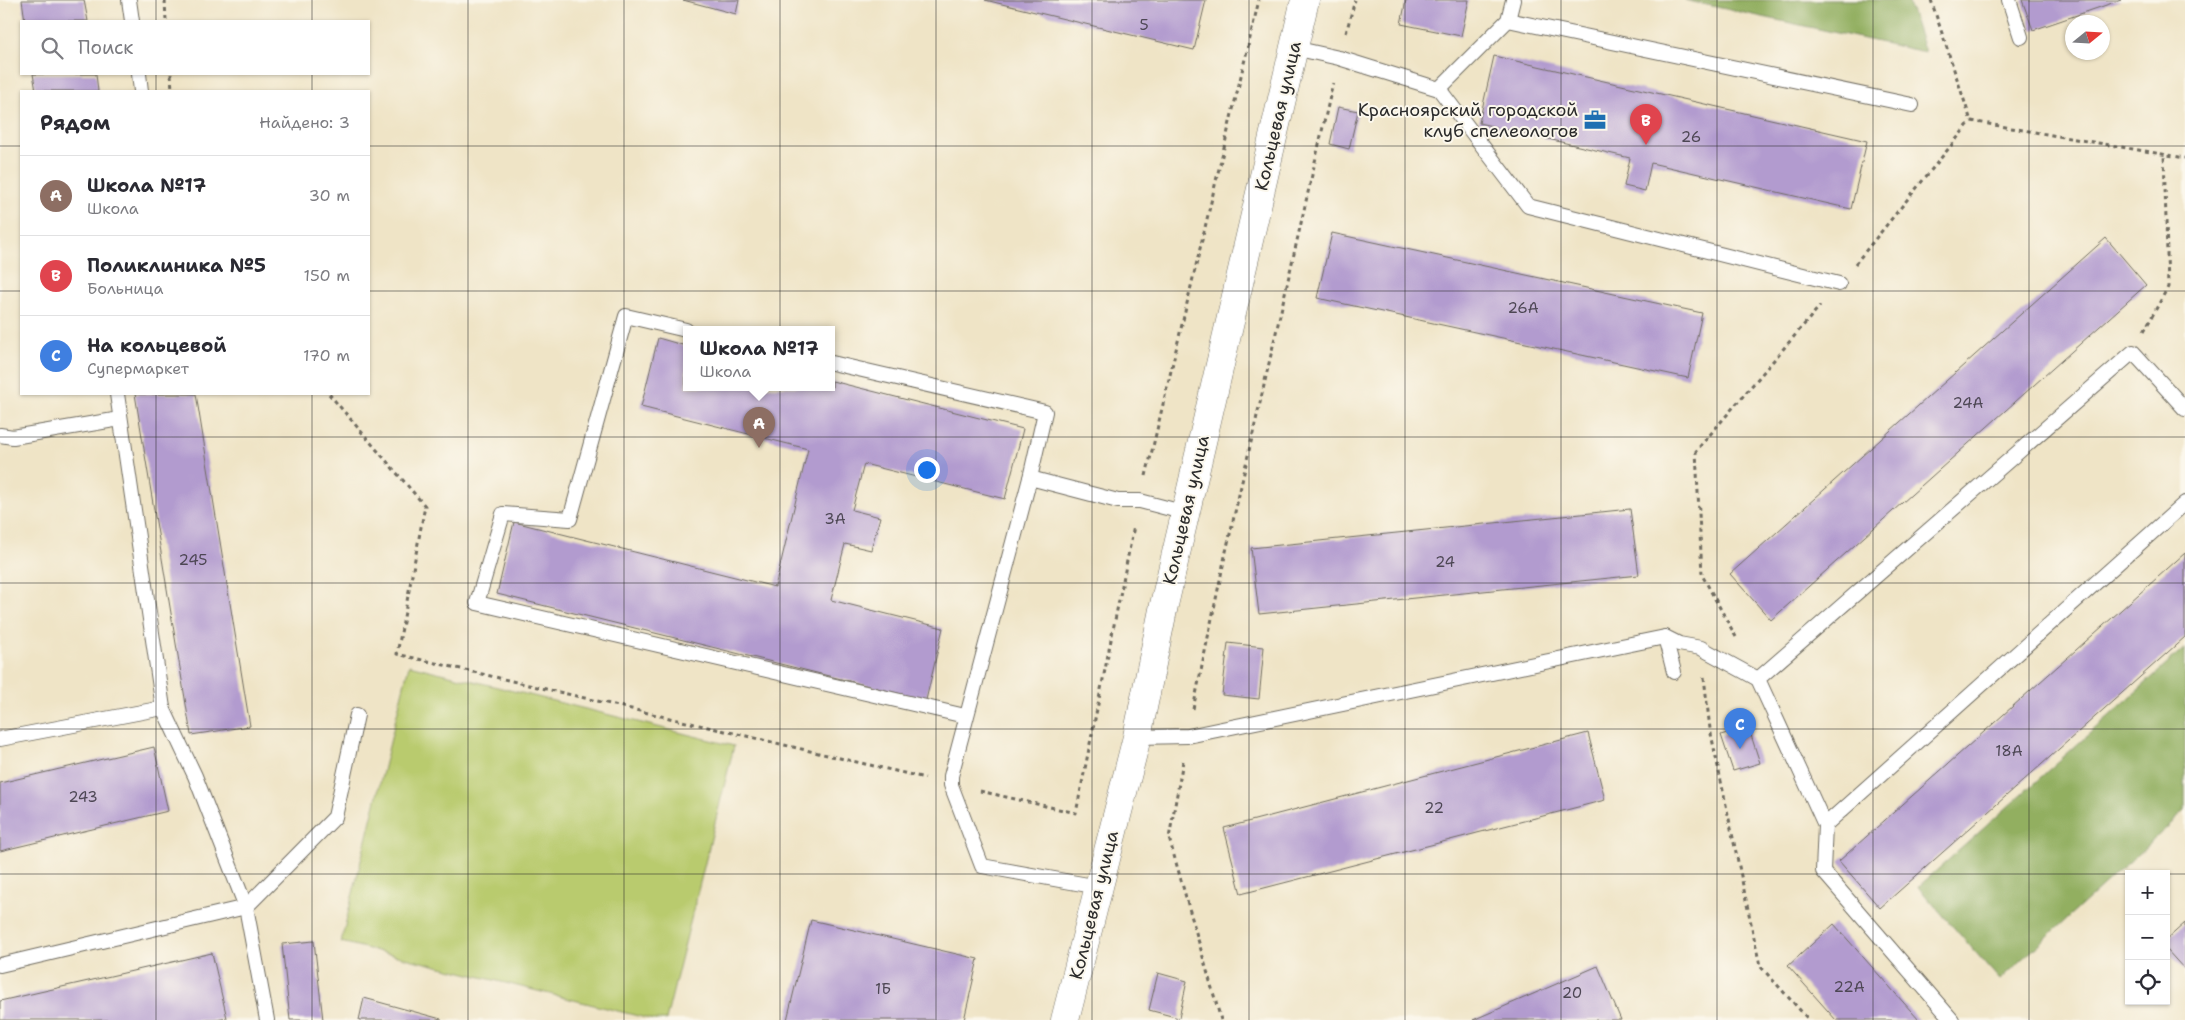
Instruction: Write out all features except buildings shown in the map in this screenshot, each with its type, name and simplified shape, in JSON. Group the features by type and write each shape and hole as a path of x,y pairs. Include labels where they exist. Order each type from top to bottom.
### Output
{"street":[{"name":"Кольцевая улица","path":"1064,1020 1137,737 1164,605 1304,0"}],"lane":[{"path":"129,0 132,20"},
{"path":"1439,89 1508,20 1513,0"},
{"path":"2009,0 2021,37"},
{"path":"1508,20 1912,105"},
{"path":"1294,48 1339,58 1439,89 1528,206 1839,284"},
{"path":"139,75 141,90"},
{"path":"683,329 626,316 570,519 503,514 477,603 965,716"},
{"path":"1758,679 2133,352 2185,408"},
{"path":"835,364 1045,412 1030,478 965,716 951,776 952,784 982,866 1099,887"},
{"path":"117,395 163,708 195,776 246,907 267,1020"},
{"path":"0,435 13,437 120,418"},
{"path":"1030,478 1118,501 1140,501 1186,513"},
{"path":"1825,825 2185,503"},
{"path":"1665,636 1674,672"},
{"path":"1137,737 1188,736 1665,636 1679,644 1701,648 1758,679 1825,825 1823,871 1952,1020"},
{"path":"0,738 163,708"},
{"path":"0,965 246,907 335,817 358,715"}],"path":[{"path":"165,0 166,20"},
{"path":"1132,534 1259,0"},
{"path":"1221,1020 1169,838 1225,556 1339,58 1355,0"},
{"path":"1931,0 1971,121"},
{"path":"171,75 172,90"},
{"path":"1971,121 2185,158"},
{"path":"1758,679 1702,574 1696,451 1839,284 1971,121"},
{"path":"2133,352 2168,287 2164,153"},
{"path":"1701,648 1710,729 1760,966 1809,1020"}],"green space":[{"path":"1684,0 1908,0 1925,52"},
{"path":"2185,648 2185,811 2000,980 1918,887"},
{"path":"409,665 734,746 666,1020 654,1020 341,942"}],"place":[{"name":"Красноярский городской клуб спелеологов","path":"1595,120"},
{"name":"Поликлиника №5","path":"1646,145"},
{"name":"Школа №17","path":"759,448"},
{"name":"На кольцевой","path":"1740,749"}]}
